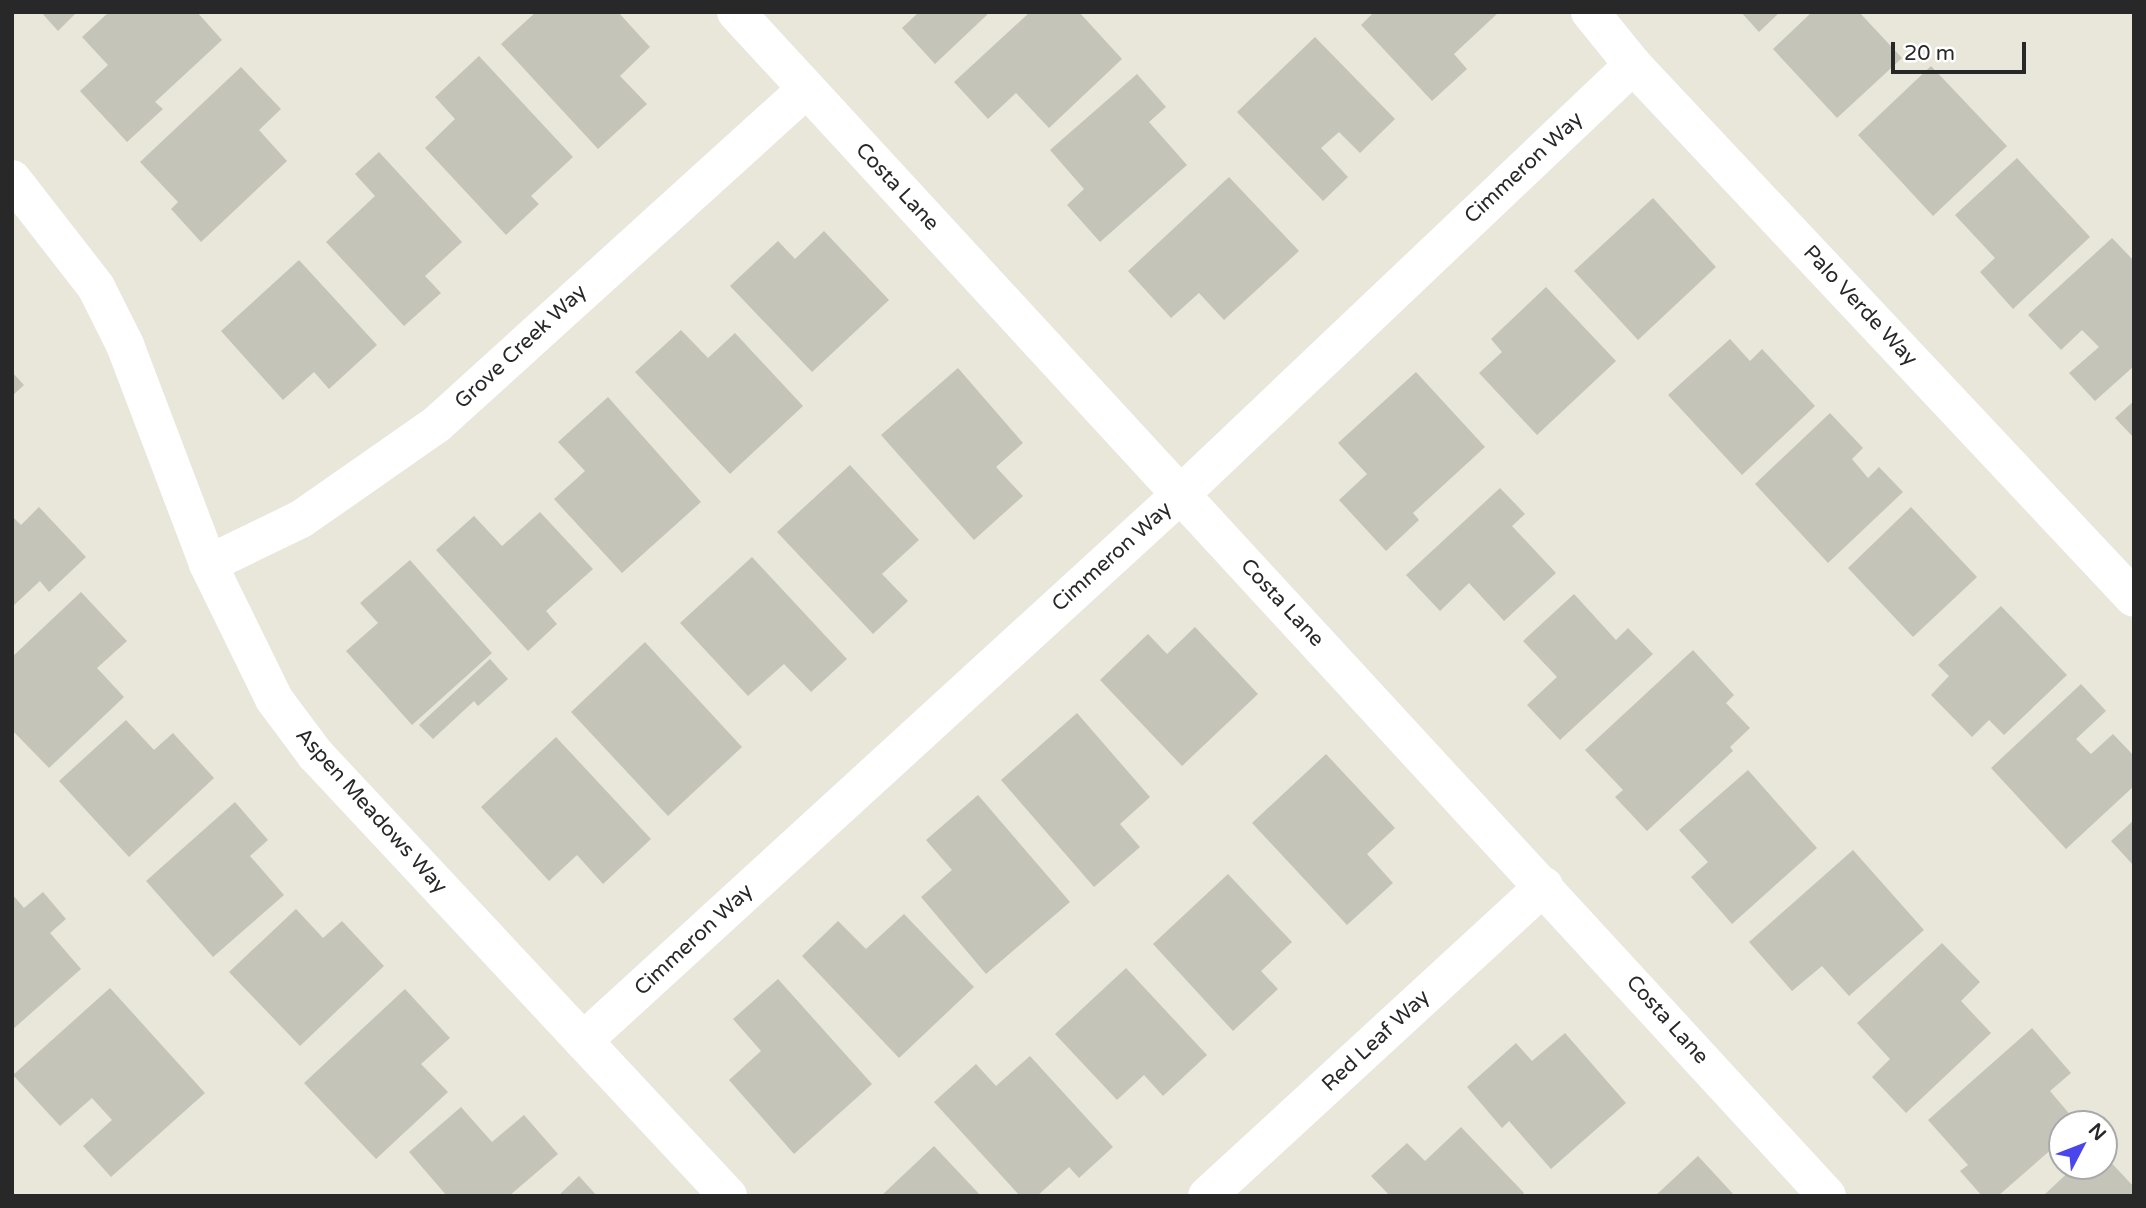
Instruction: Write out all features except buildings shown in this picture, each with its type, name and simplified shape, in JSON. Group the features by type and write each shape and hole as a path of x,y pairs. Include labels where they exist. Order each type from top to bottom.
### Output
{"street":[{"name":"Costa Lane","path":"736,12 1827,1196"},
{"name":"Palo Verde Way","path":"1590,12 1633,65 2134,598"},
{"name":"Cimmeron Way","path":"583,1041 1181,494 1633,65"},
{"name":"Grove Creek Way","path":"208,564 301,519 437,424 806,89"},
{"name":"Aspen Meadows Way","path":"12,180 96,287 125,345 208,564 274,699 315,754 728,1196"},
{"name":"Red Leaf Way","path":"1207,1196 1544,886"}]}
